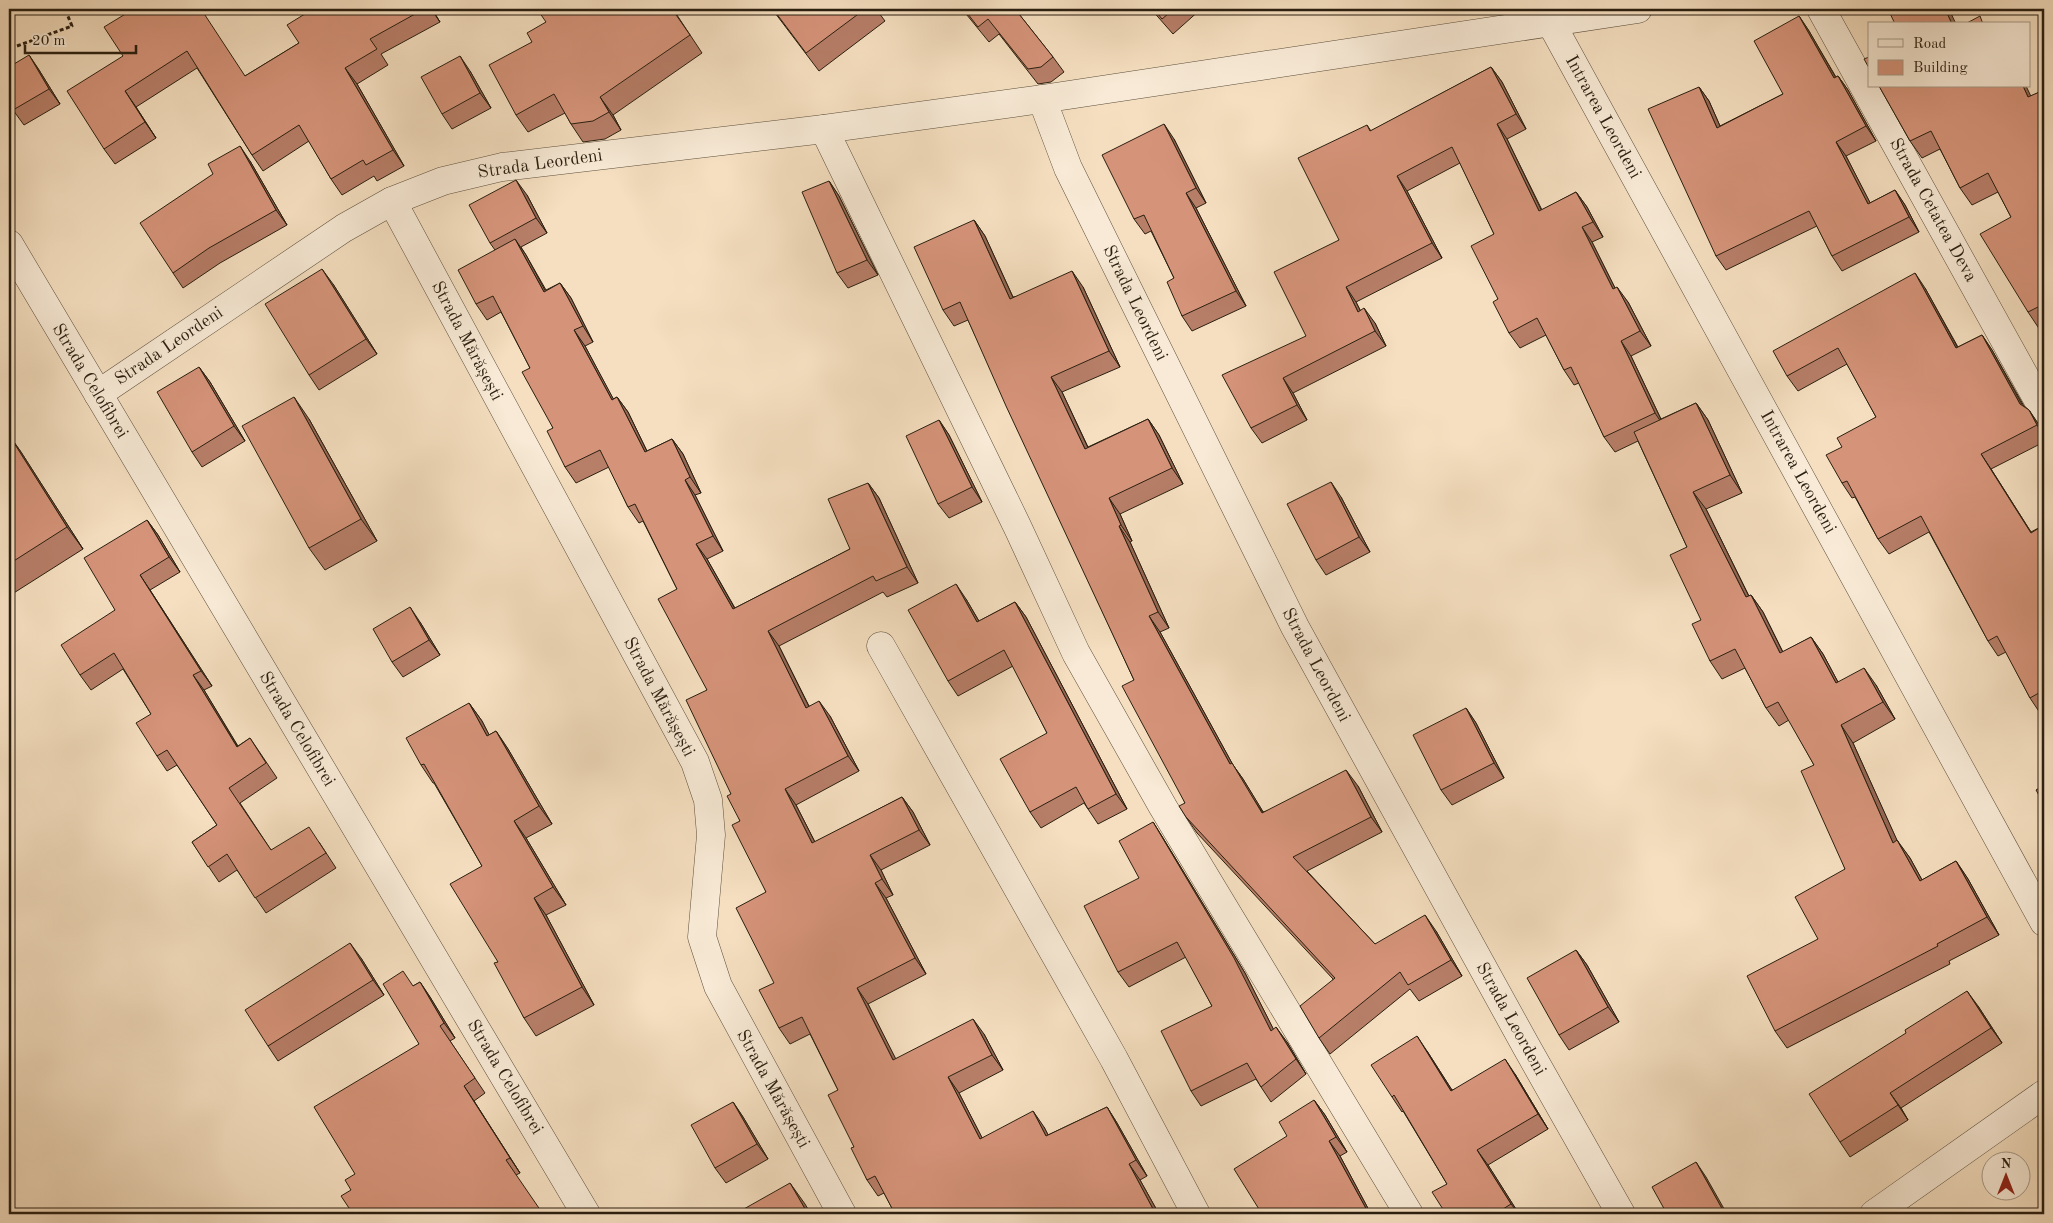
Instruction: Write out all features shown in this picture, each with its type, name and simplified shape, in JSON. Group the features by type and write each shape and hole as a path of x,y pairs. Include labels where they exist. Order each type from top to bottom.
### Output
{"street":[{"name":"Strada Leordeni","path":"98,394 344,228 392,202 443,180 502,167 824,129 1042,99 1638,9"},
{"name":"Strada Cetatea Deva","path":"1821,9 2044,411"},
{"name":"Intrarea Leordeni","path":"1551,23 2044,922"},
{"name":"Strada Leordeni","path":"1042,99 1068,168 1295,627 1621,1214"},
{"path":"824,129 1076,653 1163,806 1409,1214"},
{"name":"Strada Mărășești","path":"392,202 695,762 708,800 711,835 702,937 718,986 842,1214"},
{"name":"Strada Celofibrei","path":"9,244 586,1214"},
{"path":"881,646 1109,1051 1196,1214"},
{"path":"1874,1214 2044,1094"}],"path":[{"path":"17,46 72,26 65,9"}],"building":[{"path":"146,9 201,9 245,76 299,43 287,25 308,12 306,9 424,9 370,39 377,49 345,68 393,150 366,165 363,160 331,179 299,125 252,155 187,51 125,91 145,122 104,149 67,91 123,56 104,27 132,10 134,13"},
{"path":"537,9 672,9 690,35 600,97 609,112 593,121 571,124 554,94 516,115 489,65 532,42 527,33 546,22"},
{"path":"773,9 865,9 806,53"},
{"path":"964,9 1015,9 1053,57 1041,67 1028,69 988,19 978,27"},
{"path":"1154,9 1174,9 1162,19"},
{"path":"1888,9 1945,9 1951,22 1894,22"},
{"path":"1799,16 1834,78 1838,76 1866,126 1836,142 1868,204 1895,190 1909,217 1832,256 1809,211 1716,256 1648,109 1699,87 1717,128 1783,94 1754,41"},
{"path":"1980,16 1982,22 1969,22"},
{"path":"29,55 49,89 13,110 9,103 9,67"},
{"path":"460,56 480,93 442,114 421,77"},
{"path":"1868,57 1868,66 1864,59"},
{"path":"1491,67 1516,114 1497,124 1539,211 1576,192 1593,222 1582,227 1613,289 1617,287 1640,331 1621,341 1655,413 1604,437 1571,367 1564,370 1537,318 1509,333 1493,302 1498,299 1471,246 1494,234 1452,147 1397,176 1432,243 1346,287 1358,312 1364,308 1375,331 1283,378 1297,405 1251,428 1222,375 1306,336 1274,272 1339,240 1298,158 1367,125 1370,131"},
{"path":"1880,88 2024,88 2028,97 2044,90 2044,304 2028,312 1980,234 2011,217 1988,173 1960,188 1931,131 1910,141"},
{"path":"1164,124 1196,188 1186,193 1236,291 1182,316 1167,282 1174,278 1144,215 1134,219 1102,155"},
{"path":"240,146 276,210 209,248 173,273 140,223 213,174 208,164"},
{"path":"516,180 536,218 490,243 469,205"},
{"path":"829,181 867,260 837,273 802,192"},
{"path":"974,220 1010,299 1072,271 1109,351 1051,377 1085,449 1148,419 1172,468 1109,498 1121,525 1119,526 1158,612 1149,616 1230,764 1232,763 1262,813 1346,770 1371,817 1293,857 1375,944 1425,915 1451,960 1408,985 1400,972 1319,1038 1300,1006 1335,978 1186,817 1179,806 1185,803 1122,686 1134,680 1006,406 960,302 943,310 914,247"},
{"path":"515,239 544,292 560,283 583,326 574,330 612,400 617,397 645,452 672,439 690,477 685,480 713,536 696,544 733,609 850,549 828,499 868,483 907,567 876,581 873,576 768,631 806,708 819,701 848,756 785,789 812,843 902,797 919,830 870,855 882,879 875,883 915,958 857,988 893,1060 973,1019 992,1055 948,1077 980,1139 1033,1111 1046,1136 1107,1107 1136,1160 1129,1164 1153,1209 1142,1214 895,1214 875,1176 867,1180 851,1148 854,1147 828,1095 838,1090 802,1017 779,1028 759,990 774,983 736,908 766,892 732,825 740,821 727,796 731,794 686,700 707,690 658,599 677,589 635,504 628,507 600,450 565,467 547,431 553,428 522,372 530,368 493,296 476,304 458,270"},
{"path":"322,269 366,339 309,375 265,304"},
{"path":"1915,273 1956,348 1982,335 2020,404 2029,410 2037,425 1981,454 2031,533 2044,525 2044,690 2030,698 1997,636 1988,641 1921,516 1878,539 1847,481 1842,483 1826,455 1842,447 1837,438 1876,417 1838,348 1787,376 1773,351"},
{"path":"199,367 234,426 192,452 157,392"},
{"path":"294,397 361,519 309,548 242,426"},
{"path":"1696,403 1730,475 1693,492 1746,597 1751,595 1780,653 1811,637 1836,683 1864,668 1883,702 1841,725 1893,843 1897,840 1920,881 1956,861 1987,917 1937,944 1938,946 1775,1031 1747,976 1818,939 1795,897 1845,869 1801,771 1814,765 1778,702 1766,708 1735,649 1710,661 1692,624 1701,620 1670,555 1687,547 1634,432"},
{"path":"939,420 972,487 938,504 906,436"},
{"path":"9,435 67,527 9,564"},
{"path":"1331,482 1359,537 1316,560 1287,504"},
{"path":"147,520 169,557 140,575 201,671 193,675 237,747 250,738 266,763 229,788 271,850 309,827 326,853 255,898 227,854 208,867 192,842 217,825 167,750 157,756 136,723 151,714 114,653 80,675 61,645 115,610 84,558"},
{"path":"956,584 977,622 1015,602 1116,794 1088,809 1076,787 1030,812 1000,759 1047,733 1004,650 948,681 908,610"},
{"path":"410,607 429,640 392,662 373,629"},
{"path":"469,703 487,736 496,731 539,806 514,821 553,887 534,898 582,987 524,1018 494,963 498,962 450,884 482,866 424,764 421,765 406,738"},
{"path":"1466,708 1494,763 1441,790 1413,735"},
{"path":"2044,785 2044,804 2036,790"},
{"path":"1153,822 1234,958 1271,1031 1276,1027 1296,1059 1261,1087 1247,1063 1191,1091 1161,1031 1212,1006 1177,942 1118,972 1084,906 1139,878 1119,841"},
{"path":"350,943 373,980 268,1046 245,1010"},
{"path":"1576,950 1608,1007 1559,1035 1527,978"},
{"path":"403,971 413,986 420,982 444,1023 440,1026 475,1078 464,1086 510,1158 506,1160 543,1214 353,1214 341,1196 351,1190 345,1180 355,1174 314,1107 419,1044 383,984"},
{"path":"1967,991 1991,1028 1890,1093 1898,1105 1840,1142 1809,1094 1906,1033 1905,1030"},
{"path":"1417,1036 1451,1091 1505,1059 1538,1114 1477,1150 1511,1204 1495,1214 1446,1214 1432,1192 1447,1184 1394,1095 1392,1097 1371,1065"},
{"path":"1314,1100 1336,1137 1329,1141 1369,1214 1262,1214 1234,1169 1287,1136 1279,1122"},
{"path":"733,1102 757,1144 715,1168 691,1125"},
{"path":"2044,1120 2044,1134 2038,1125"},
{"path":"1696,1162 1725,1214 1667,1214 1652,1187"},
{"path":"790,1183 808,1214 735,1214"}]}
